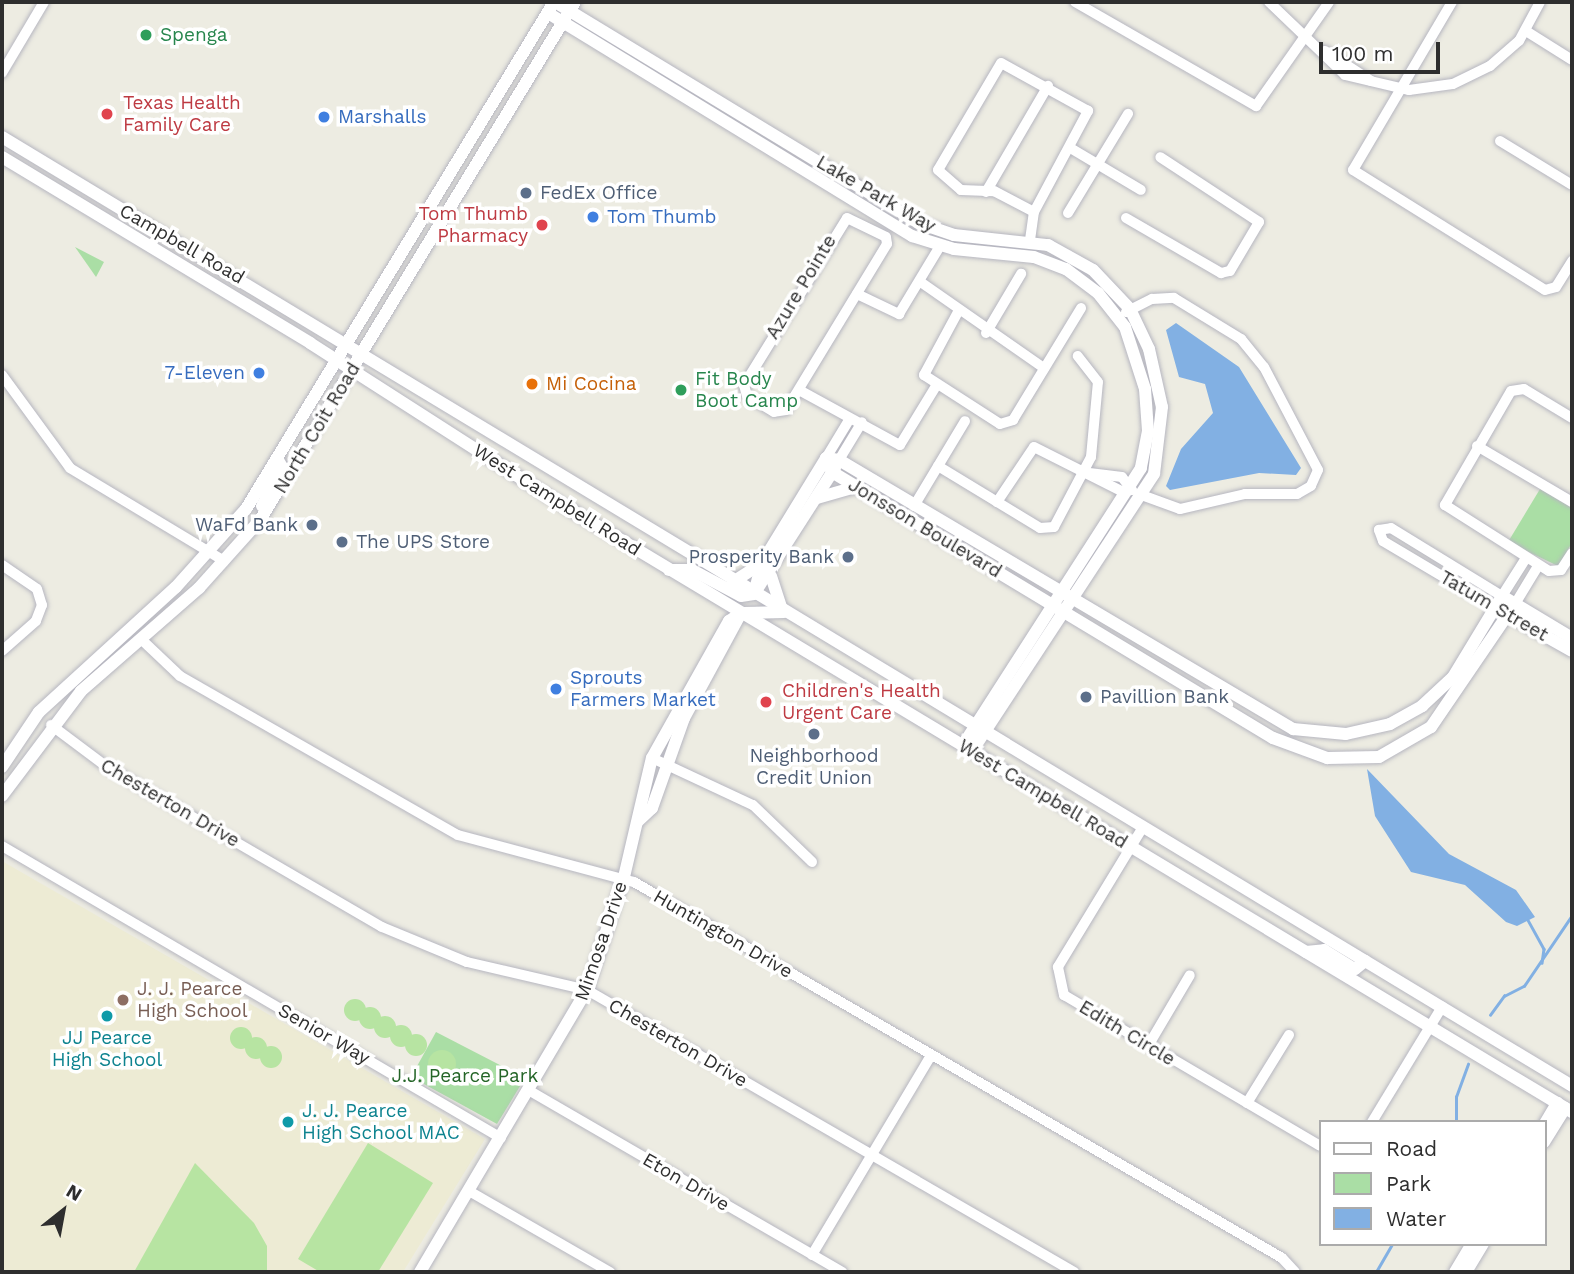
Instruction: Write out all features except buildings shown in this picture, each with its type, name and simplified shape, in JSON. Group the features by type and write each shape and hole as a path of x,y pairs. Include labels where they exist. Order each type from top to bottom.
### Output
{"main road":[{"name":"Lake Park Way","path":"552,5 573,6 919,223 954,235 1031,234 1088,266 1130,309 1149,349 1162,407 1160,453 1144,496 1070,598 987,734 967,748"},
{"name":"Lake Park Way","path":"552,5 563,23 904,231 940,246 1051,262 1085,282 1118,317 1139,362 1147,415 1145,454 1132,490 1070,570 976,727 967,748"},
{"name":"North Coit Road","path":"2,766 75,674 209,553 278,459 552,5"},
{"name":"North Coit Road","path":"2,796 51,725 224,561 260,520 449,205 573,6"},
{"name":"Campbell Road","path":"2,137 362,351"},
{"name":"Campbell Road","path":"2,157 337,360"},
{"path":"435,197 449,205"},
{"path":"156,249 164,234"},
{"name":"West Campbell Road","path":"362,351 552,473 733,582"},
{"name":"West Campbell Road","path":"337,360 542,493 751,616 1430,1027 1567,1106"},
{"path":"260,520 282,467 278,459"},
{"path":"748,595 771,576 795,522 833,459"},
{"name":"Jonsson Boulevard","path":"1498,602 1446,685 1408,715 1346,734 1281,724 833,459 832,472 855,487 1273,738 1336,760 1379,757 1412,741 1451,706 1511,609"},
{"path":"771,576 784,612 751,616 748,595 762,563 817,498 832,472"},
{"path":"542,493 552,473"},
{"path":"817,498 855,487"},
{"path":"1132,490 1144,496"},
{"path":"945,540 952,528"},
{"path":"748,595 733,582 762,563"},
{"name":"West Campbell Road","path":"669,570 692,570 784,612 1571,1082"},
{"path":"1036,578 1070,570"},
{"name":"Tatum Street","path":"1498,602 1572,638"},
{"name":"Tatum Street","path":"1511,609 1572,651"},
{"name":"Mimosa Drive","path":"420,1272 530,1091 587,990 624,877 638,821 636,803 652,758 682,697 729,621 751,616"},
{"name":"Mimosa Drive","path":"638,821 652,808 665,763 697,697 751,616"},
{"path":"845,675 875,667"},
{"path":"870,690 897,680"},
{"path":"682,697 697,697"},
{"path":"1273,738 1281,724"},
{"path":"1306,952 1324,950 1355,969 1365,961"},
{"path":"1546,1139 1567,1106 1571,1082"},
{"path":"1546,1123 1567,1106"},
{"path":"1455,1272 1471,1246"},
{"path":"1466,1272 1482,1246"}],"street":[{"path":"2,73 44,2"},
{"path":"1075,2 1256,106 1329,2"},
{"path":"1269,2 1325,51 1371,81 1399,89 1438,88 1479,73 1525,31 1541,2"},
{"path":"1452,2 1353,170 1551,290 1572,261"},
{"path":"1525,31 1572,60"},
{"path":"1031,234 1034,212 1072,149 1088,111 1048,86 1001,63 938,170 961,190 986,192 1034,212"},
{"path":"986,192 1048,86"},
{"path":"1068,213 1128,114"},
{"path":"1500,141 1572,185"},
{"path":"1072,149 1141,190"},
{"path":"1126,218 1221,273 1230,271 1259,222 1160,157"},
{"name":"Azure Pointe","path":"799,390 786,410 774,412 747,396 744,384 847,218 888,240 857,294"},
{"path":"936,386 900,444 862,422 849,420 799,390 857,294 899,314 922,283 940,246"},
{"path":"986,333 1021,274"},
{"path":"922,283 986,333 1044,368"},
{"path":"1118,317 1152,299 1174,298 1241,339 1264,367 1318,470 1311,486 1297,494 1257,492 1180,509 1144,496"},
{"path":"959,310 924,369 936,386 1008,424 1081,308"},
{"path":"938,466 997,502 1051,528 1087,472 1098,382 1078,356"},
{"path":"2,375 71,468 224,561"},
{"path":"1572,418 1514,389 1478,446 1446,508 1538,566 1558,572 1572,553"},
{"path":"833,459 849,420"},
{"path":"914,506 965,421"},
{"path":"833,459 862,422"},
{"path":"1478,446 1572,502"},
{"path":"997,502 1034,447 1087,472 1122,477 1132,490"},
{"name":"Tatum Street","path":"1391,528 1498,602 1416,561 1383,541 1379,530 1391,528"},
{"path":"1416,561 1423,548"},
{"name":"Jonsson Boulevard","path":"1498,602 1526,558"},
{"path":"2,565 37,589 42,605 36,621 2,651"},
{"name":"Jonsson Boulevard","path":"1511,609 1538,566"},
{"name":"Huntington Drive","path":"141,639 180,676 449,830 503,851 624,877 1294,1270"},
{"name":"Chesterton Drive","path":"51,725 107,767 382,927 467,962 587,990 1074,1272"},
{"path":"652,758 753,805 812,862"},
{"name":"Edith Circle","path":"1143,827 1057,976 1064,995 1318,1145"},
{"name":"Senior Way","path":"2,846 501,1138"},
{"path":"1148,1046 1190,975"},
{"path":"1373,1120 1442,1007"},
{"path":"1247,1103 1289,1035"},
{"path":"812,1255 931,1055"},
{"name":"Eton Drive","path":"530,1091 842,1272"},
{"path":"469,1191 610,1272"}],"shaded area":[{"name":"J. J. Pearce High School","path":"2,861 485,1139 403,1272 2,1272"}],"green space":[{"path":"75,247 104,262 96,277"},
{"path":"1540,489 1572,508 1572,543 1558,566 1508,542"},
{"path":"355,999 363,1002 366,1010 363,1018 355,1021 347,1018 344,1010 347,1002"},
{"path":"370,1007 378,1010 381,1018 378,1026 370,1029 362,1026 359,1018 362,1010"},
{"path":"385,1016 393,1019 396,1027 393,1035 385,1038 377,1035 374,1027 377,1019"},
{"path":"401,1025 409,1028 412,1036 409,1044 401,1047 393,1044 390,1036 393,1028"},
{"path":"241,1027 249,1030 252,1038 249,1046 241,1049 233,1046 230,1038 233,1030"},
{"name":"J.J. Pearce Park","path":"436,1032 525,1078 497,1124 411,1077"},
{"path":"416,1034 424,1037 427,1045 424,1053 416,1056 408,1053 405,1045 408,1037"},
{"path":"256,1037 264,1040 267,1048 264,1056 256,1059 248,1056 245,1048 248,1040"},
{"path":"271,1046 279,1049 282,1057 279,1065 271,1068 263,1065 260,1057 263,1049"},
{"path":"442,1050 452,1054 456,1064 452,1074 442,1078 432,1074 428,1064 432,1054"},
{"path":"368,1143 433,1183 378,1272 320,1272 298,1259"},
{"path":"195,1163 254,1223 267,1246 267,1272 134,1272"}],"water":[{"path":"1176,323 1239,367 1301,468 1296,475 1259,473 1170,490 1166,486 1181,449 1213,413 1205,384 1179,377 1166,330"},
{"path":"1367,769 1449,854 1516,890 1535,917 1517,926 1506,922 1465,885 1411,872 1375,816"}],"waterway":[{"path":"1490,1015 1504,996 1524,986 1572,915"},
{"path":"1528,920 1544,949 1542,963"},
{"path":"1456,1120 1456,1097 1468,1064"},
{"path":"1376,1272 1391,1246"}],"place":[{"name":"Spenga","path":"146,35"},
{"name":"Texas Health Family Care","path":"107,114"},
{"name":"Marshalls","path":"324,117"},
{"name":"FedEx Office","path":"526,193"},
{"name":"Tom Thumb","path":"593,217"},
{"name":"Tom Thumb Pharmacy","path":"542,225"},
{"name":"7-Eleven","path":"259,373"},
{"name":"Mi Cocina","path":"532,384"},
{"name":"Fit Body Boot Camp","path":"681,390"},
{"name":"WaFd Bank","path":"312,525"},
{"name":"The UPS Store","path":"342,542"},
{"name":"Prosperity Bank","path":"848,557"},
{"name":"Sprouts Farmers Market","path":"556,689"},
{"name":"Pavillion Bank","path":"1086,697"},
{"name":"Children's Health Urgent Care","path":"766,702"},
{"name":"Neighborhood Credit Union","path":"814,734"},
{"name":"J. J. Pearce High School","path":"123,1000"},
{"name":"JJ Pearce High School","path":"107,1016"},
{"name":"J. J. Pearce High School MAC","path":"288,1122"}]}
